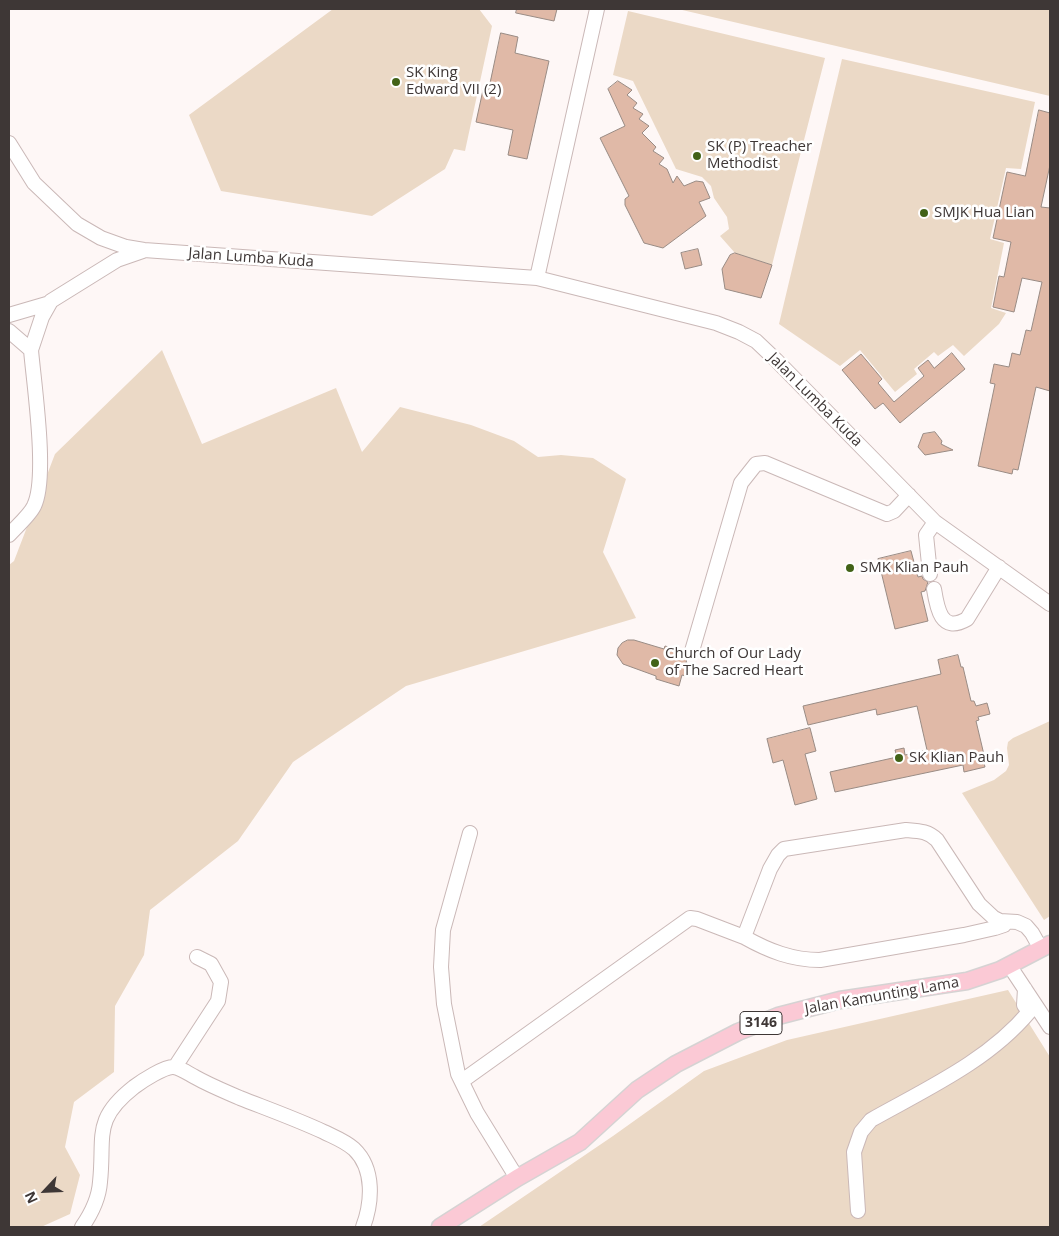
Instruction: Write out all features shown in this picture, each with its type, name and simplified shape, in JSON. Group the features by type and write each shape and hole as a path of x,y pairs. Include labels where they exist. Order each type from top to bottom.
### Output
{"main road":[{"name":"Jalan Kamunting Lama","path":"440,1227 517,1178 580,1142 637,1090 676,1064 738,1032 778,1016 840,1000 967,981 1009,965 1046,947"}],"street":[{"path":"537,278 597,9"},
{"name":"Jalan Lumba Kuda","path":"9,143 34,183 77,224 101,238 126,247 144,250 537,278 716,323 756,341 935,522 1050,604"},
{"path":"9,315 50,303 117,260 144,250"},
{"path":"9,535 34,507 40,481 38,421 31,350 42,317 50,303"},
{"path":"9,331 31,350"},
{"path":"692,650 741,482 756,464 765,463 887,514 894,512 909,495"},
{"path":"930,574 926,534 935,522"},
{"path":"934,589 937,609 942,617 947,622 954,624 962,622 967,619 999,567"},
{"path":"744,936 770,869 784,849 906,830 931,834 937,840 979,904 994,918 1006,922 1017,922 1026,926 1046,947"},
{"path":"470,833 443,930 441,967 444,1004 458,1074 477,1114 517,1178"},
{"path":"462,1081 690,918 744,936 762,947 786,956 805,960 820,960 964,935 995,928 1004,925 1006,922"},
{"path":"175,1067 218,1001 221,982 211,964 197,957"},
{"path":"1009,965 1050,1027"},
{"path":"858,1211 854,1152 861,1132 871,1120 956,1072 1013,1031 1029,1012 1024,1005 1025,989"},
{"path":"82,1227 94,1204 100,1183 102,1133 107,1116 117,1103 135,1087 166,1068 175,1067 218,1089 300,1121 341,1140 354,1149 362,1160 368,1177 370,1194 369,1211 363,1227"}],"shaded area":[{"path":"333,9 479,9 492,26 465,151 454,149 445,169 372,216 221,191 189,115"},
{"path":"678,9 1050,9 1050,96"},
{"path":"628,11 825,58 772,265 735,253 720,236 729,229 727,217 714,198 711,186 702,177 676,169 633,81 613,75"},
{"path":"842,59 1035,102 1021,169 1006,168 990,239 1004,243 991,308 1006,313 999,324 964,356 953,345 938,356 934,352 914,369 917,374 895,392 860,350 840,366 779,324"},
{"path":"162,350 202,444 336,388 362,452 400,407 471,425 514,441 538,457 561,455 593,458 626,479 603,552 636,618 406,686 293,762 238,841 150,910 144,955 115,1006 114,1072 74,1102 65,1147 80,1175 70,1214 41,1227 9,1227 9,565 14,561 55,454"},
{"path":"1050,721 1050,916 1044,920 962,793 994,780 1006,771 1009,765 1008,742"},
{"path":"1008,990 1050,1057 1050,1227 479,1227 613,1136 704,1071 787,1040"}],"building":[{"path":"517,9 557,9 554,21 516,13"},
{"path":"501,33 518,37 515,53 549,61 527,159 508,155 513,130 476,122 483,90 488,91"},
{"path":"618,81 632,90 627,95 637,103 633,108 643,114 639,119 649,126 642,133 656,147 653,151 664,158 659,164 667,169 673,183 677,176 684,186 696,181 703,182 710,198 699,202 706,216 663,248 644,243 625,205 625,199 629,196 600,138 625,126 608,89"},
{"path":"1039,110 1050,113 1050,165 1041,207 1050,208 1050,391 1036,387 1018,470 1013,469 1012,474 978,466 995,384 990,383 994,364 1009,367 1012,353 1020,355 1026,330 1031,331 1042,282 1022,278 1014,312 993,307 999,276 1004,277 1011,242 993,238 1007,172 1025,176"},
{"path":"698,249 702,265 685,269 681,253"},
{"path":"735,253 772,265 761,298 725,289 722,269 730,255"},
{"path":"952,353 965,369 900,423 883,403 875,409 842,370 861,354 882,379 878,383 894,402 924,376 918,368 928,360 934,368"},
{"path":"935,432 942,441 941,444 953,450 925,455 918,447 923,434"},
{"path":"911,551 918,577 922,576 928,582 925,591 921,592 928,621 895,629 878,559"},
{"name":"Church of Our Lady of The Sacred Heart","path":"628,640 664,649 665,646 683,651 687,658 686,663 690,664 686,676 682,675 679,686 656,679 656,676 623,664 617,655 618,648"},
{"path":"958,655 961,667 963,667 971,701 974,701 976,706 987,703 990,714 978,717 979,720 976,721 985,759 983,759 985,767 964,772 963,765 835,792 830,772 897,757 895,750 904,748 905,755 927,750 917,706 877,715 876,709 808,725 803,706 941,674 938,660"},
{"path":"810,728 816,751 805,754 817,799 795,805 783,760 773,763 767,739"}],"place":[{"name":"SK King Edward VII (2)","path":"396,82"},
{"name":"SK (P) Treacher Methodist","path":"697,156"},
{"name":"SMJK Hua Lian","path":"924,213"},
{"name":"SMK Klian Pauh","path":"850,568"},
{"name":"Church of Our Lady of The Sacred Heart","path":"655,663"},
{"name":"SK Klian Pauh","path":"899,758"}]}
